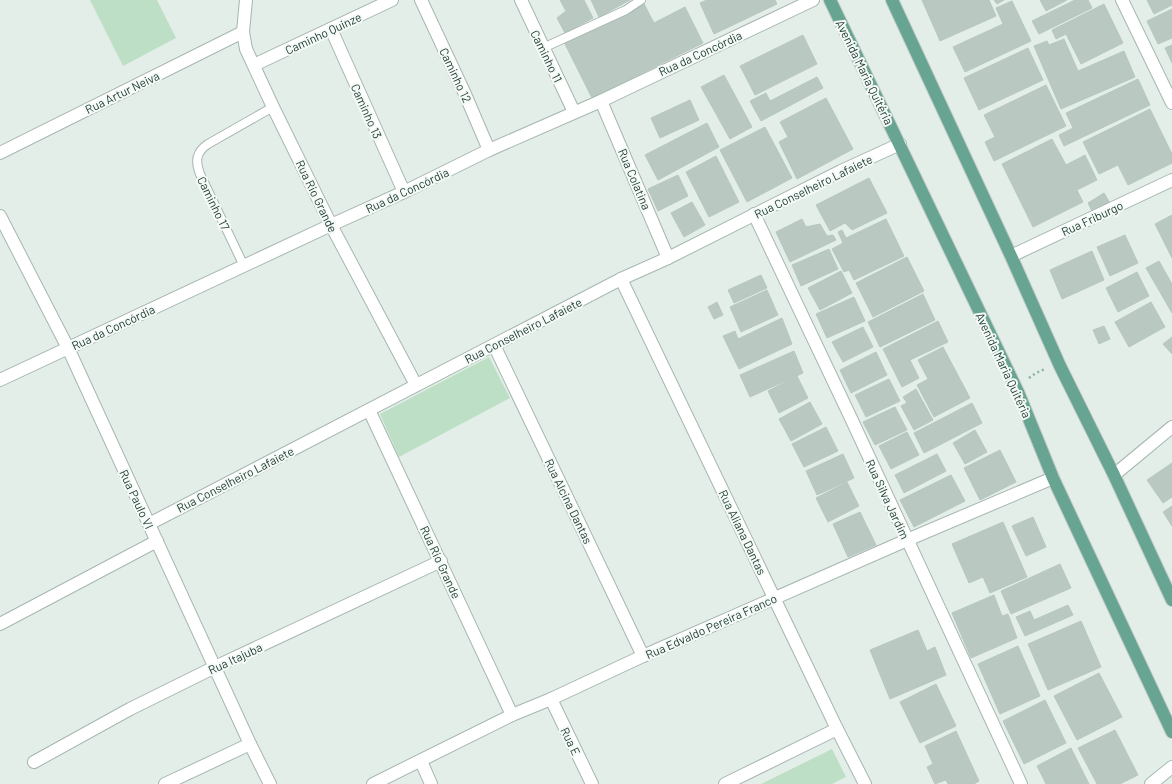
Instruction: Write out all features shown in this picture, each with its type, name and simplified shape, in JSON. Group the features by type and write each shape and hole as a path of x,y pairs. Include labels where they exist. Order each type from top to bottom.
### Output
{"main road":[{"name":"Avenida Maria Quitéria","path":"830,0 1018,392 1054,478 1172,732"},
{"path":"892,0 1011,256 1060,366 1114,475 1172,600"}],"street":[{"name":"Rua Rio Grande","path":"246,0 243,32 246,49 331,225 416,385"},
{"name":"Caminho Quinze","path":"254,65 392,0"},
{"name":"Caminho 12","path":"421,0 465,94 489,150"},
{"name":"Caminho 11","path":"521,0 574,112"},
{"name":"Rua da Concórdia","path":"0,380 404,192 489,150 601,101 813,0"},
{"path":"1122,0 1172,103"},
{"name":"Caminho 13","path":"331,29 404,192"},
{"name":"Rua Artur Neiva","path":"0,153 243,32"},
{"name":"Rua Colatina","path":"601,101 668,258"},
{"name":"Rua Conselheiro Lafaiete","path":"149,524 621,279 668,258 841,171 900,144"},
{"name":"Rua Friburgo","path":"1011,256 1172,180"},
{"name":"Rua Silva Jardim","path":"754,214 1021,784"},
{"name":"Rua Paulo VI","path":"0,216 68,348 250,744 270,784"},
{"name":"Rua Aliana Dantas","path":"621,279 837,729 865,784"},
{"name":"Rua Alcina Dantas","path":"494,345 643,656"},
{"name":"Rua Rio Grande","path":"369,410 512,715"},
{"path":"1114,475 1172,427"},
{"name":"Rua Edvaldo Pereira Franco","path":"373,784 512,715 551,699 643,656 907,540 1054,478"},
{"path":"0,624 157,542"},
{"name":"Rua Itajuba","path":"34,762 130,709 215,667 441,561"},
{"name":"Rua E","path":"551,699 592,784"},
{"path":"725,784 837,729"},
{"path":"165,784 250,744"},
{"path":"421,761 431,784"},
{"path":"1151,784 1172,767"}],"lane":[{"path":"543,48 626,10 641,0"},
{"name":"Caminho 17","path":"244,266 200,174 198,167 198,153 208,144 273,107"}],"path":[{"path":"1018,392 1030,376 1042,370 1060,366"}],"green space":[{"path":"90,0 157,0 176,38 123,66"},
{"path":"489,357 510,398 399,457 380,414"},
{"path":"832,749 846,777 832,784 761,784"}],"building":[{"path":"560,0 584,0 593,18 565,33 557,18 566,11"},
{"path":"591,0 630,0 599,17"},
{"path":"707,0 775,0 777,4 714,34 700,3"},
{"path":"922,0 989,0 996,16 940,41"},
{"path":"994,0 1004,0 997,4"},
{"path":"1040,0 1067,0 1046,11"},
{"path":"1075,0 1088,0 1092,8 1039,34 1032,21"},
{"path":"1147,0 1172,0 1172,5 1154,14"},
{"path":"1012,1 1031,41 965,72 953,47 1003,24 996,8"},
{"path":"643,2 654,23 685,7 703,43 592,98 564,42"},
{"path":"1104,4 1123,43 1081,64 1066,34 1056,39 1052,30"},
{"path":"1172,9 1172,38 1158,44 1147,21"},
{"path":"803,35 817,64 755,95 740,66"},
{"path":"1064,39 1078,71 1124,51 1135,77 1061,109 1034,46 1047,41 1049,45"},
{"path":"1172,45 1172,63 1165,48"},
{"path":"1028,48 1043,80 979,110 964,78"},
{"path":"724,75 752,127 730,139 701,87"},
{"path":"817,77 823,88 761,121 750,101 766,93 770,101"},
{"path":"1138,79 1150,105 1064,146 1059,135 1073,128 1066,113"},
{"path":"1046,85 1066,126 994,161 985,142 995,137 984,115"},
{"path":"826,98 853,149 797,179 779,142 788,137 780,122"},
{"path":"690,100 699,120 660,138 651,118"},
{"path":"1150,109 1172,154 1172,163 1128,185 1118,165 1099,174 1083,142"},
{"path":"707,123 719,147 658,180 645,155"},
{"path":"765,127 792,178 747,202 720,150"},
{"path":"1052,139 1066,165 1085,155 1097,180 1077,190 1083,202 1033,227 1002,164"},
{"path":"716,156 739,202 709,217 686,172"},
{"path":"678,175 688,196 658,211 648,189"},
{"path":"869,178 887,213 852,230 845,223 830,231 816,205"},
{"path":"1104,193 1110,203 1093,213 1088,203"},
{"path":"692,202 705,225 684,237 671,213"},
{"path":"1172,215 1172,258 1155,224"},
{"path":"802,219 806,227 820,224 827,236 833,235 836,240 790,262 776,232"},
{"path":"886,219 904,256 854,280 849,270 844,272 832,249 843,243 838,232 842,230 846,238"},
{"path":"1125,235 1138,263 1110,276 1097,247"},
{"path":"829,249 838,269 801,286 792,265"},
{"path":"1092,251 1104,280 1062,299 1050,270"},
{"path":"907,257 924,291 873,317 856,283"},
{"path":"1159,261 1172,284 1172,313 1146,268"},
{"path":"841,271 852,293 820,310 808,288"},
{"path":"1137,272 1149,296 1118,312 1106,288"},
{"path":"761,275 767,288 734,303 728,290"},
{"path":"767,290 778,315 741,332 730,307"},
{"path":"923,294 935,320 880,347 868,322"},
{"path":"854,297 865,321 827,338 816,314"},
{"path":"717,302 723,315 714,319 708,307"},
{"path":"1151,302 1165,327 1129,347 1115,322"},
{"path":"782,318 792,344 739,369 723,336 735,331 738,339"},
{"path":"938,321 948,342 910,360 919,378 902,387 883,349"},
{"path":"1104,326 1110,339 1099,344 1093,330"},
{"path":"863,327 873,347 843,362 832,342"},
{"path":"1172,337 1172,354 1163,344"},
{"path":"943,347 970,398 934,417 917,385 928,379 918,360"},
{"path":"794,351 803,373 750,397 740,375"},
{"path":"876,352 887,375 851,393 840,370"},
{"path":"797,376 808,398 779,413 768,391"},
{"path":"889,379 900,401 866,417 855,395"},
{"path":"916,389 933,420 914,430 901,406 907,403 903,397"},
{"path":"810,402 822,424 791,441 779,419"},
{"path":"972,403 982,423 924,453 914,433"},
{"path":"895,407 907,430 875,445 863,422"},
{"path":"826,427 838,451 804,467 792,444"},
{"path":"975,430 987,452 965,464 953,443"},
{"path":"907,432 919,455 891,469 879,446"},
{"path":"1000,450 1016,482 980,500 964,468"},
{"path":"843,454 854,478 817,495 806,471"},
{"path":"937,454 946,471 904,493 895,475"},
{"path":"1172,463 1172,497 1163,503 1147,480"},
{"path":"951,475 965,501 914,527 900,500"},
{"path":"847,482 859,506 828,522 816,498"},
{"path":"1172,506 1172,526 1163,512"},
{"path":"860,512 876,545 848,557 833,524"},
{"path":"1033,517 1046,547 1026,556 1012,526"},
{"path":"1003,522 1027,577 990,593 983,577 969,583 952,544"},
{"path":"1060,564 1071,588 1011,614 1001,591"},
{"path":"994,595 1002,616 1008,614 1017,638 971,658 952,613"},
{"path":"1068,605 1073,615 1025,636 1016,617 1030,611 1034,620"},
{"path":"1081,621 1101,667 1048,690 1028,644"},
{"path":"918,630 927,651 935,647 946,675 890,699 870,650"},
{"path":"1018,646 1040,696 1000,714 978,664"},
{"path":"1099,673 1122,717 1077,740 1054,696"},
{"path":"936,684 956,726 920,743 900,702"},
{"path":"1045,700 1066,743 1024,764 1003,721"},
{"path":"1115,730 1138,775 1120,784 1097,784 1078,748"},
{"path":"956,731 979,781 974,784 948,784 946,780 935,784 927,767 933,764 925,746"},
{"path":"1071,748 1089,784 1046,784 1037,766"}]}
